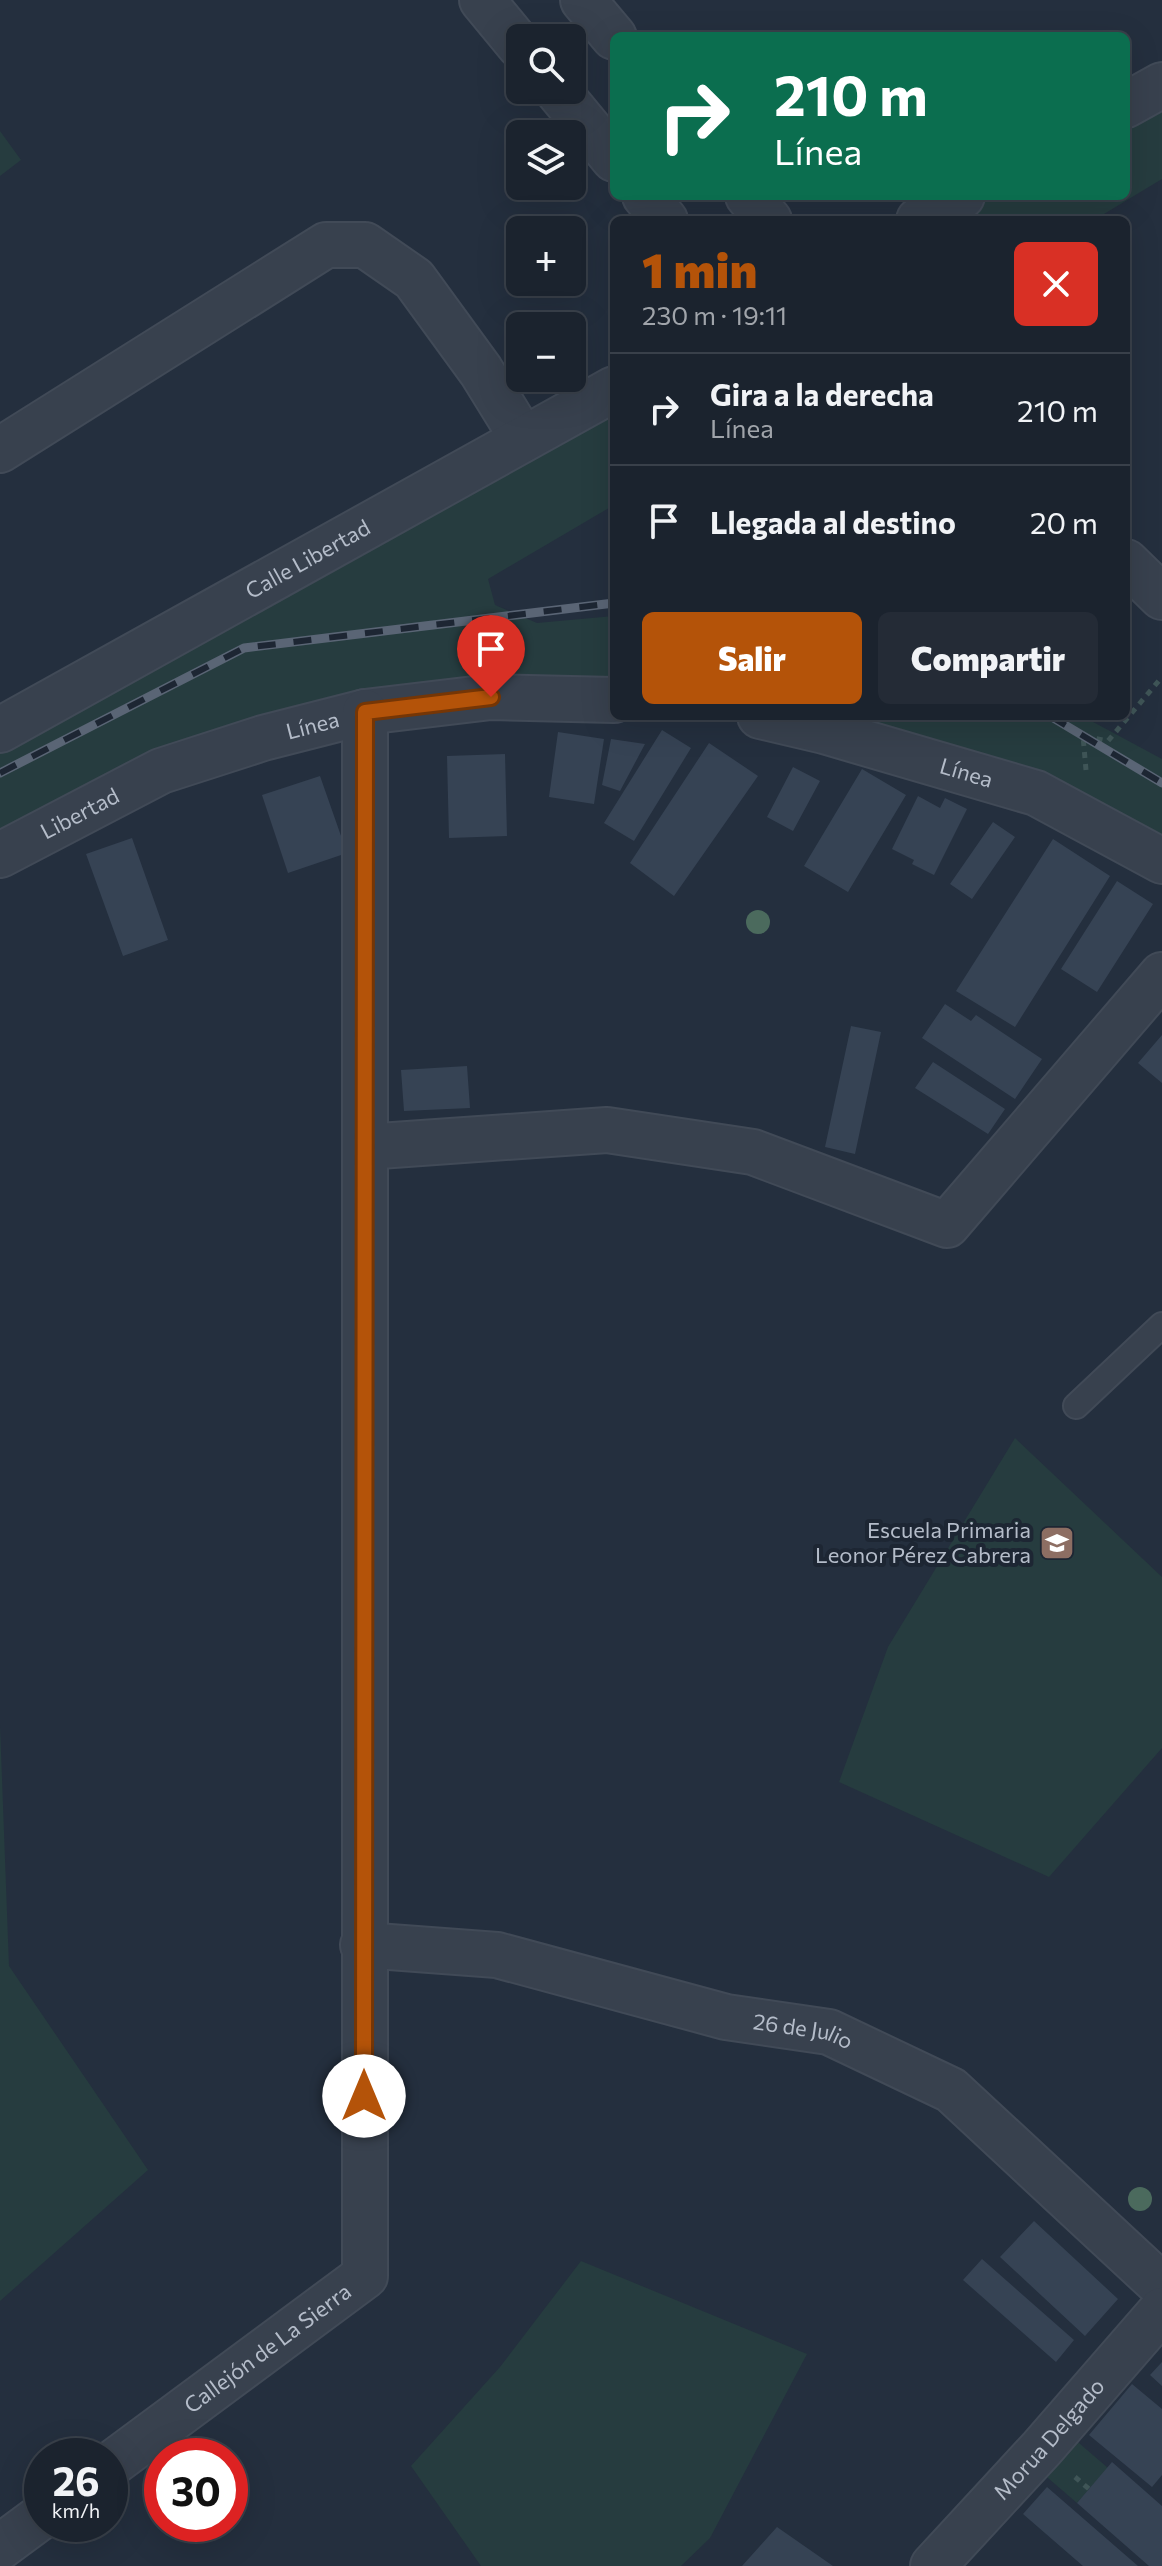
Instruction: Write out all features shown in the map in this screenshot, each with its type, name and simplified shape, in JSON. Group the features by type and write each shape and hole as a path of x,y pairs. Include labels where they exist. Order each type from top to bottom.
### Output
{"street":[{"path":"482,0 506,29"},
{"path":"583,0 610,32"},
{"path":"1130,103 1162,85"},
{"path":"569,104 610,154"},
{"path":"648,200 662,216"},
{"path":"752,200 766,216"},
{"path":"926,216 955,200"},
{"path":"0,450 326,245 365,245 414,279 481,371 523,439"},
{"name":"Calle Libertad","path":"0,730 610,391"},
{"path":"1130,566 1162,597"},
{"name":"Línea","path":"161,771 263,738 365,712 491,697 610,700"},
{"name":"Callejón de La Sierra","path":"128,2452 365,2276 365,712"},
{"name":"Línea","path":"777,720 1036,793 1162,861"},
{"name":"Libertad","path":"0,855 161,771"},
{"path":"365,1147 607,1130 753,1152 947,1225 1162,975"},
{"name":"26 de Julio","path":"363,1945 497,1955 726,2017 829,2032 951,2090 1162,2286"},
{"name":"Morua Delgado","path":"933,2566 1042,2448 1162,2310"},
{"path":"0,2547 24,2529"}],"lane":[{"path":"1076,1406 1162,1325"}],"path":[{"path":"1130,715 1162,677"},
{"path":"1091,823 1083,736 1108,741 1126,720"}],"green space":[{"path":"1162,85 1162,179 1130,198 1130,103"},
{"path":"0,131 21,160 0,176"},
{"path":"955,200 1127,200 1101,216 926,216"},
{"path":"610,391 610,507 488,579 495,605 537,623 610,616 610,705 365,712 0,855 0,730"},
{"path":"771,720 1089,720 1162,759 1162,861"},
{"name":"Escuela Primaria Leonor Pérez Cabrera","path":"1015,1438 1162,1577 1162,1748 1049,1877 839,1782 888,1647"},
{"path":"0,1725 9,1966 148,2170 0,2301"},
{"path":"581,2261 807,2354 710,2538 681,2566 481,2566 411,2466 500,2367"},
{"path":"1072,2437 1108,2468 1077,2503 1041,2472"}],"building":[{"path":"662,730 691,748 634,841 604,823"},
{"path":"558,732 604,739 594,804 549,797"},
{"path":"611,739 645,744 620,791 602,785"},
{"path":"709,743 758,776 674,896 630,863"},
{"path":"505,754 507,836 449,838 447,756"},
{"path":"793,767 820,781 793,831 767,817"},
{"path":"862,769 906,795 848,892 804,866"},
{"path":"320,776 347,853 288,873 262,795"},
{"path":"918,796 940,808 945,798 967,809 934,875 892,849"},
{"path":"993,822 1015,837 972,899 950,884"},
{"path":"132,838 168,940 123,956 86,854"},
{"path":"1053,839 1110,876 1015,1027 956,991"},
{"path":"1117,881 1153,904 1097,992 1061,969"},
{"path":"945,1004 971,1021 976,1015 1042,1059 1015,1099 922,1038"},
{"path":"851,1026 881,1032 855,1154 825,1147"},
{"path":"1162,1035 1162,1083 1138,1063"},
{"path":"933,1062 1005,1109 988,1134 915,1088"},
{"path":"467,1066 470,1108 404,1111 401,1070"},
{"path":"1034,2221 1118,2299 1085,2336 1000,2257"},
{"path":"982,2259 1074,2340 1056,2362 963,2280"},
{"path":"1162,2362 1162,2386 1150,2375"},
{"path":"1132,2384 1162,2409 1162,2475 1152,2487 1089,2435"},
{"path":"1112,2462 1162,2506 1162,2566 1149,2566 1077,2503"},
{"path":"1047,2487 1138,2566 1083,2566 1023,2514"},
{"path":"777,2527 833,2566 742,2566"}],"railway":[{"path":"0,773 244,648 610,603"},
{"path":"1057,720 1162,783"}],"place":[{"name":"Escuela Primaria Leonor Pérez Cabrera","path":"1057,1543"}],"route":[{"path":"364,2096 365,712 491,697"}]}
